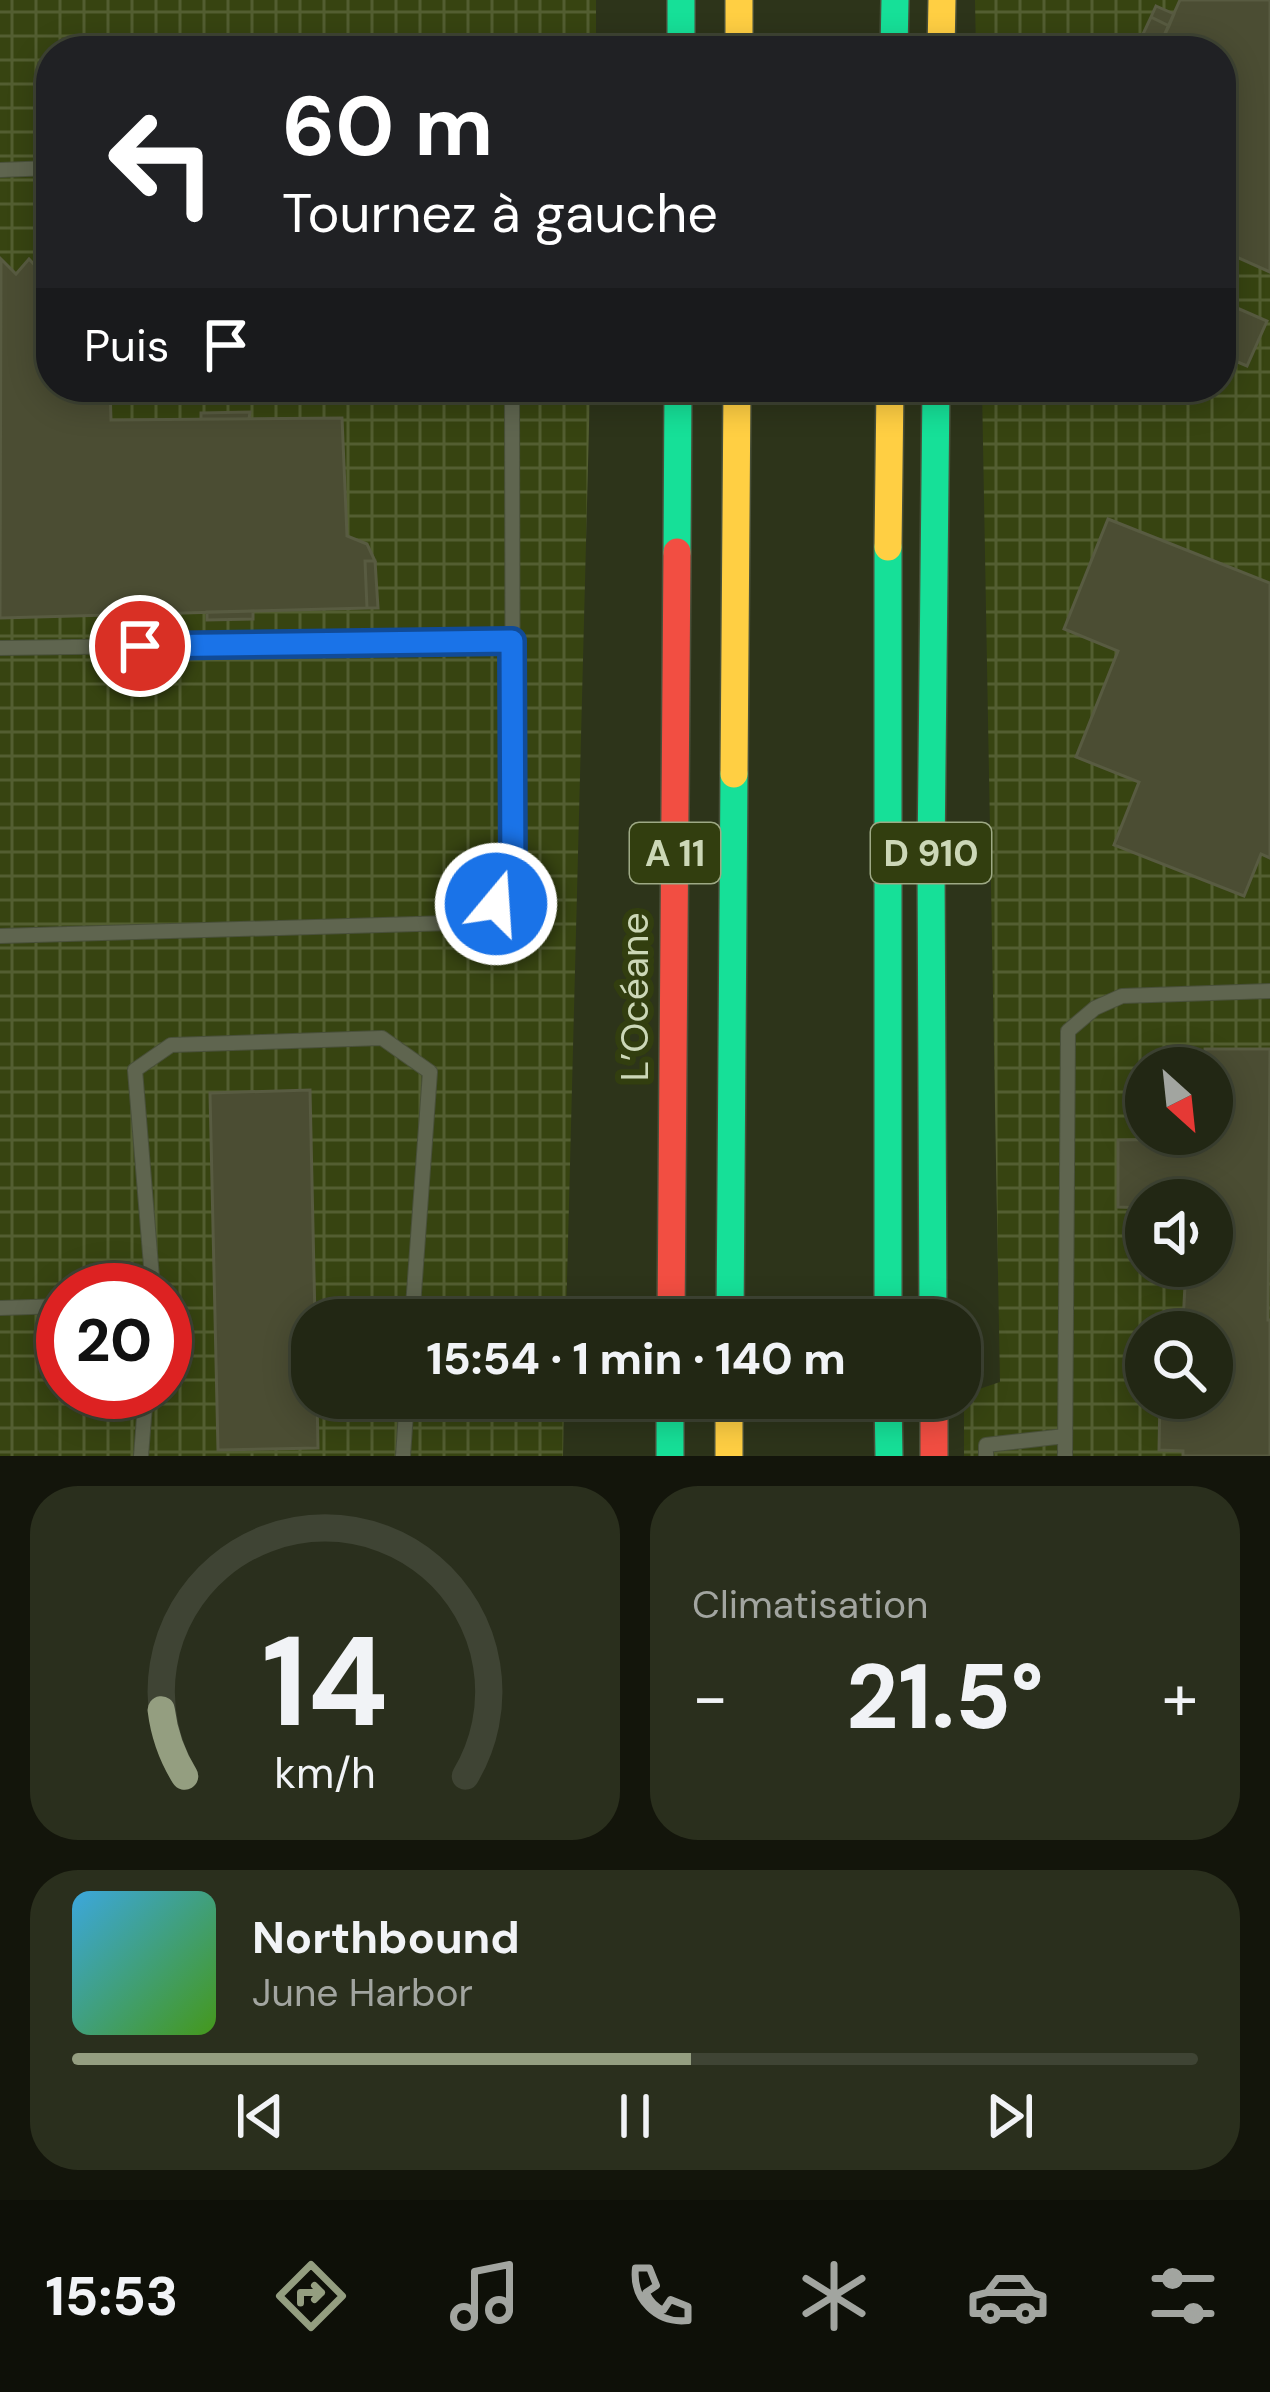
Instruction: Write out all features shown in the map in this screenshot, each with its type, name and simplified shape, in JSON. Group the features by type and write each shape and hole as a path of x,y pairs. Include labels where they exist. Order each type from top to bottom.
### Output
{"main road":[{"path":"681,0 681,36"},
{"path":"739,0 739,36"},
{"path":"894,36 895,0"},
{"path":"941,0 941,36"},
{"name":"L’Océane","path":"671,1299 678,402"},
{"name":"A 11","path":"730,1299 736,402"},
{"name":"D 910","path":"888,1299 890,402"},
{"name":"D 910","path":"934,1299 931,859 936,402"},
{"path":"670,1419 670,1456"},
{"path":"729,1419 729,1456"},
{"path":"888,1419 889,1456"},
{"path":"934,1419 934,1456"}],"lane":[{"path":"0,170 36,169"},
{"path":"0,936 452,923 475,917 496,904 513,886 512,402"},
{"path":"0,648 512,641"},
{"path":"1065,1456 1068,1031 1095,1008 1122,996 1270,991"},
{"path":"151,1263 135,1070 171,1045 382,1038 430,1072 414,1299"},
{"path":"0,1308 36,1307"},
{"path":"142,1456 144,1419"},
{"path":"403,1456 406,1419"},
{"path":"986,1456 986,1445 1065,1436"}],"shaded area":[{"path":"0,0 596,0 596,36 36,36 36,402 590,402 567,1299 291,1299 291,1419 564,1419 563,1456 0,1456"},
{"path":"975,0 1270,0 1270,1456 964,1456 964,1419 981,1419 981,1388 1000,1382 982,402 1236,402 1236,36 976,36"}],"building":[{"path":"1180,0 1270,0 1270,272 1236,257 1236,36 1164,36"},
{"path":"1156,6 1174,14 1169,26 1151,17"},
{"path":"1151,17 1169,26 1164,36 1142,36"},
{"path":"1,259 16,274 29,259 36,267 36,402 110,402 111,420 342,418 347,536 367,544 375,561 365,561 367,608 0,618"},
{"path":"1236,308 1267,321 1247,366 1236,361"},
{"path":"250,412 249,419 201,419 201,413"},
{"path":"1108,519 1270,583 1270,858 1261,854 1244,896 1114,845 1139,782 1076,757 1118,651 1064,629"},
{"path":"365,561 375,561 378,608 367,608"},
{"path":"253,611 253,619 207,620 207,612"},
{"path":"1233,1049 1270,1049 1270,1456 1183,1456 1183,1451 1159,1450 1160,1419 1233,1419 1233,1311 1184,1311 1185,1287 1233,1287 1233,1179 1125,1179 1125,1207 1118,1207 1118,1140 1125,1140 1125,1155 1233,1155"},
{"path":"310,1090 315,1299 291,1299 291,1419 317,1419 318,1448 218,1450 210,1093"}],"traffic: fast":[{"path":"681,0 681,36"},
{"path":"894,36 895,0"},
{"path":"677,552 678,402"},
{"path":"933,1299 936,402"},
{"path":"888,547 888,1299"},
{"path":"730,1299 734,774"},
{"path":"670,1419 670,1456"},
{"path":"888,1419 889,1456"}],"traffic: slow":[{"path":"739,0 739,36"},
{"path":"941,36 942,0"},
{"path":"734,774 737,402"},
{"path":"888,547 890,402"},
{"path":"729,1419 729,1456"}],"traffic: jam":[{"path":"671,1299 677,552"},
{"path":"934,1419 934,1456"}],"route":[{"path":"140,646 512,641 513,886 496,904"}]}
